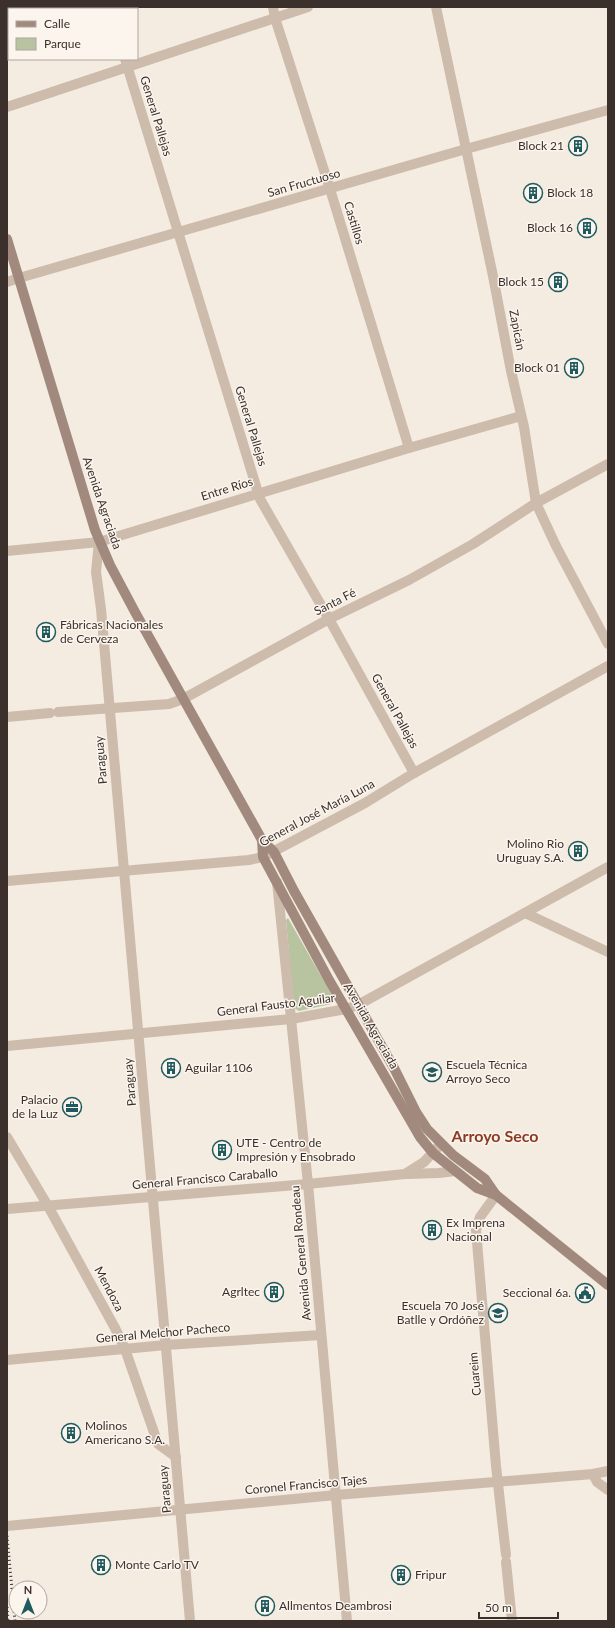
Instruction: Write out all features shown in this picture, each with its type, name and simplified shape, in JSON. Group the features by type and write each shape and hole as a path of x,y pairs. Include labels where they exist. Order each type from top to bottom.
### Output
{"main road":[{"name":"Avenida Agraciada","path":"7,239 99,542 183,699 262,840 274,852 294,891 394,1068 416,1112 427,1129 441,1144 485,1179 496,1195 608,1284"},
{"name":"Avenida Agraciada","path":"262,840 263,857 325,973 413,1126 433,1153 477,1188 496,1195"}],"street":[{"name":"Castillos","path":"273,7 275,18 330,189 409,448"},
{"path":"138,59 308,7"},
{"name":"Zapicán","path":"436,7 493,276 521,416 536,503 556,546 608,644"},
{"path":"7,106 136,60"},
{"name":"General Pallejas","path":"126,63 260,499 329,619 414,773"},
{"name":"San Fructuoso","path":"7,282 466,149 608,110"},
{"name":"Entre Ríos","path":"7,551 99,542 258,493 521,416"},
{"name":"Santa Fé","path":"7,716 169,704 183,699 329,619 409,580 466,548 536,503 608,464"},
{"name":"Paraguay","path":"99,542 96,572 110,708 190,1621"},
{"name":"General José María Luna","path":"7,881 249,860 263,857 365,803 414,773 608,666"},
{"name":"General Fausto Aguilar","path":"7,1046 291,1019 346,1009 358,1004 608,867"},
{"name":"Avenida General Rondeau","path":"277,882 308,1184 347,1621"},
{"path":"525,913 608,952"},
{"name":"Mendoza","path":"7,1137 48,1206 100,1299 125,1349 158,1444 176,1457"},
{"name":"General Francisco Caraballo","path":"405,1174 419,1166 441,1144"},
{"name":"General Francisco Caraballo","path":"7,1209 308,1184 405,1174 439,1174 455,1171"},
{"name":"Cuareim","path":"496,1195 480,1217 476,1230 512,1621"},
{"name":"General Melchor Pacheco","path":"7,1360 125,1349 321,1335"},
{"name":"Coronel Francisco Tajes","path":"7,1526 336,1495 593,1474 608,1471"},
{"path":"593,1474 597,1482 608,1490"}],"green space":[{"path":"288,918 333,997 334,1000 331,1004 299,1011 294,1008 286,920"}],"railway":[{"path":"7,1536 15,1621"},
{"path":"7,1607 8,1621"}],"place":[{"name":"Block 21","path":"578,146"},
{"name":"Block 18","path":"533,193"},
{"name":"Block 16","path":"587,228"},
{"name":"Block 15","path":"558,282"},
{"name":"Block 01","path":"574,368"},
{"name":"Fábricas Nacionales de Cerveza","path":"46,632"},
{"name":"Molino Rio Uruguay S.A.","path":"578,851"},
{"name":"Aguilar 1106","path":"171,1068"},
{"name":"Escuela Técnica Arroyo Seco","path":"432,1072"},
{"name":"Palacio de la Luz","path":"72,1107"},
{"name":"UTE - Centro de Impresión y Ensobrado","path":"222,1150"},
{"name":"Ex Imprena Nacional","path":"432,1230"},
{"name":"Agrltec","path":"274,1292"},
{"name":"Seccional 6a.","path":"585,1293"},
{"name":"Escuela 70 José Batlle y Ordóñez","path":"498,1313"},
{"name":"Molinos Americano S.A.","path":"71,1433"},
{"name":"Monte Carlo TV","path":"101,1565"},
{"name":"Fripur","path":"401,1575"},
{"name":"Allmentos Deambrosi","path":"265,1606"}],"district":[{"name":"Arroyo Seco","path":"495,1136"}]}
